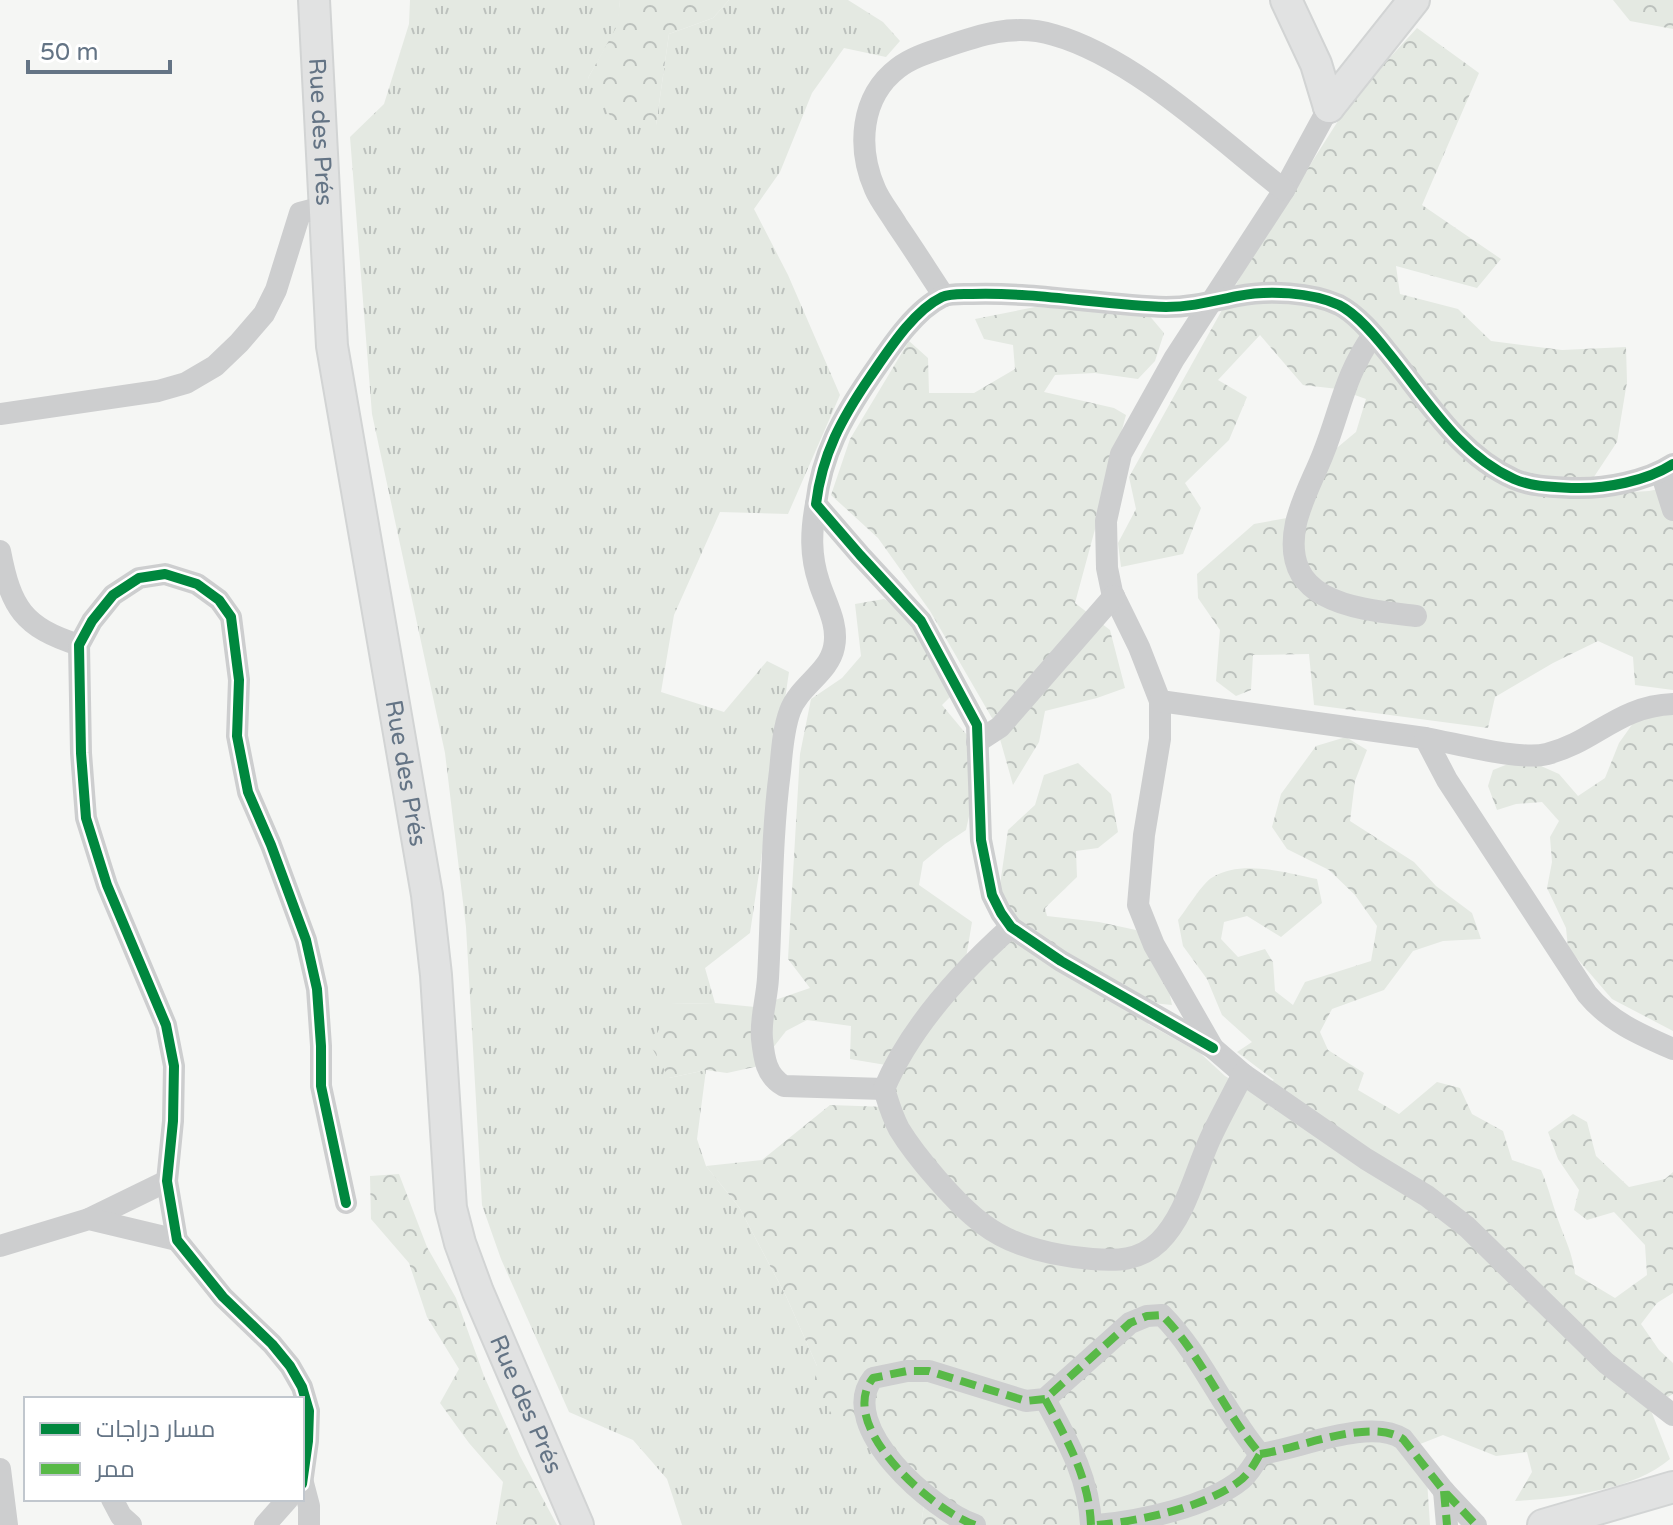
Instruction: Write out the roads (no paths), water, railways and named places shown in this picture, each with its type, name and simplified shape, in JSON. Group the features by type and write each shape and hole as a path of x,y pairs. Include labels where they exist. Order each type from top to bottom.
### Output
{"street":[{"name":"Rue des Prés","path":"314,0 332,346 427,895 436,975 451,1208 478,1292 578,1525"},
{"path":"1286,0 1316,64 1329,107"},
{"path":"1213,1048 1154,945 1138,905 1144,835 1160,739 1160,701 1139,647 1114,596 1107,568 1106,521 1121,454 1174,359 1284,190 1329,107 1414,0"},
{"path":"944,296 876,191 865,153 867,109 886,79 899,67 921,55 975,36 999,30 1054,35 1113,60 1160,92 1284,190"},
{"path":"0,414 158,391 186,383 215,366 264,314 276,290 300,213 327,206"},
{"path":"884,1089 784,1086 776,1082 768,1070 761,1034 768,983 774,812 784,735 790,710 834,649 834,624 811,547 820,473 831,444 858,395 896,339 924,310 944,296 989,293 1167,307 1208,304 1262,294 1322,299 1343,307 1373,335 1461,441 1482,460 1516,480 1533,485 1582,488 1624,482 1667,468 1673,510"},
{"path":"1373,335 1348,375 1323,455 1300,508 1295,526 1296,559 1306,582 1329,600 1416,616"},
{"path":"816,504 921,621 977,725 981,840 992,895 1011,927 1088,977 1213,1048 1243,1074 1366,1159 1427,1196 1467,1227 1606,1363 1673,1415"},
{"path":"0,551 10,593 29,620 49,636 79,645"},
{"path":"304,1469 309,1411 302,1387 272,1344 223,1297 177,1240 167,1181 174,1066 166,1025 107,885 86,818 79,645 92,621 113,595 128,583 150,574 165,574 197,584 219,600 231,617 239,680 237,736 248,792 306,940 317,989 321,1086 346,1203"},
{"path":"977,742 1000,727 1114,596"},
{"path":"1160,701 1425,738 1526,756 1545,755 1584,739 1612,720 1645,707 1673,704"},
{"path":"1425,738 1447,780 1587,994 1624,1027 1673,1049"},
{"path":"884,1089 916,1035 958,979 1011,927"},
{"path":"884,1089 897,1126 905,1137 947,1189 984,1225 1027,1247 1053,1255 1120,1261 1148,1251 1169,1228 1243,1074"},
{"path":"0,1246 89,1219 167,1181"},
{"path":"89,1219 177,1240"},
{"path":"975,1525 939,1506 916,1487 877,1442 864,1400 873,1378 929,1371 1026,1401 1045,1399 1130,1323 1147,1316 1162,1315 1205,1374 1241,1432 1260,1454"},
{"path":"1045,1399 1082,1474 1090,1505 1091,1525"},
{"path":"1097,1525 1132,1520 1208,1498 1243,1479 1260,1454 1281,1451 1323,1437 1370,1433 1396,1434 1403,1439 1476,1525"},
{"path":"0,1469 7,1525"},
{"path":"1543,1525 1673,1487"},
{"path":"304,1490 309,1506 309,1525"},
{"path":"1444,1491 1447,1525"},
{"path":"113,1501 121,1516 131,1525"},
{"path":"265,1525 286,1501"}]}
